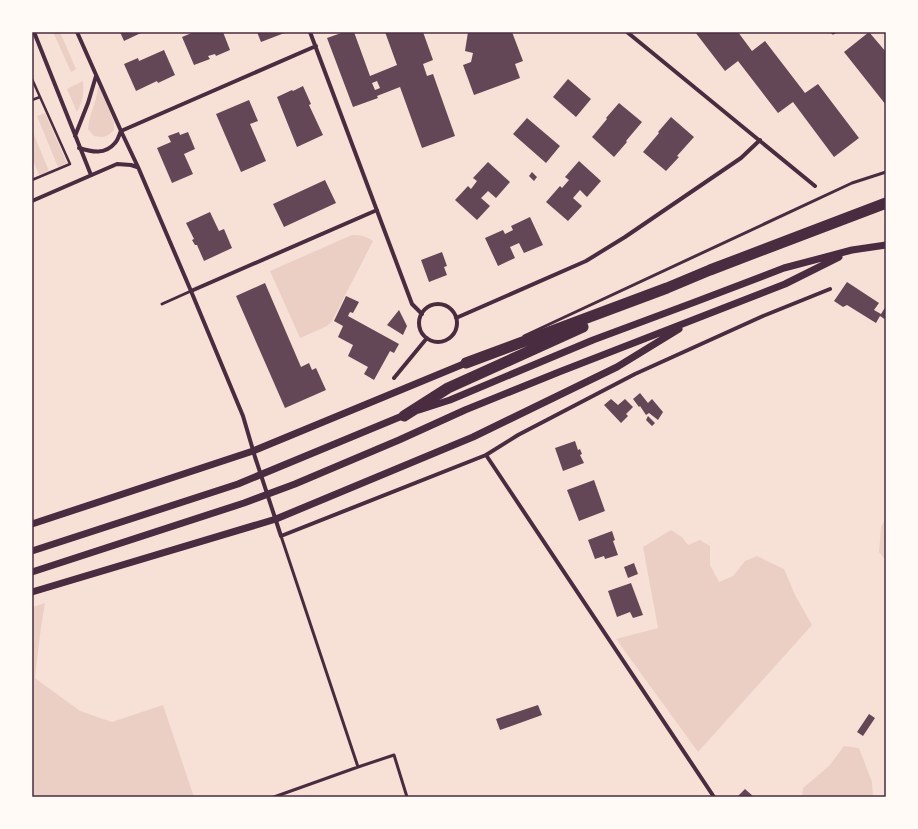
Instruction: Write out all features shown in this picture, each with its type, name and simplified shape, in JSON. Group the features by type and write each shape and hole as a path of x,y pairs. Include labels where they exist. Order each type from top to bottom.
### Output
{"highway":[{"path":"404,416 448,388 667,288 710,270 886,203"},
{"path":"466,363 667,288"}],"street":[{"path":"34,32 90,175"},
{"path":"77,32 138,167 243,416 281,536 486,455 518,435 635,374 764,316 830,290"},
{"path":"310,32 412,304 422,314"},
{"path":"626,32 815,186"},
{"path":"79,148 93,152 106,150 116,142 121,131 316,46"},
{"path":"75,136 88,103 96,75"},
{"path":"456,318 586,261 625,237 741,158 760,140"},
{"path":"32,201 117,164 131,164 138,167"},
{"path":"191,290 377,210"},
{"path":"32,551 238,484 404,416 450,400 593,340 784,268 852,250 886,245"},
{"path":"32,572 244,503 295,484 399,440 464,410 785,284 852,250"},
{"path":"444,305 454,313 456,318 456,330 449,339 444,341 432,341 423,334 421,330 420,319 422,314 431,306 444,305"},
{"path":"32,592 276,519 473,437 617,367 694,320"},
{"path":"394,378 427,338"},
{"path":"32,524 254,454 466,363"},
{"path":"486,455 714,797"}],"lane":[{"path":"832,32 833,34 835,32"},
{"path":"523,336 852,183 886,172"},
{"path":"162,304 191,290"},
{"path":"466,363 508,343"},
{"path":"281,536 358,767"},
{"path":"274,797 394,755 407,797"}],"path":[{"path":"32,78 70,164 32,180"},
{"path":"32,100 40,97"}],"shaded area":[{"path":"53,32 60,32 76,69 71,72"},
{"path":"83,81 83,97 77,112 67,89"},
{"path":"98,87 100,87 114,122 114,130 107,136 103,137 94,136 88,129"},
{"path":"45,113 67,163 58,167 37,116"},
{"path":"32,130 49,171 39,175 32,158"},
{"path":"352,235 363,236 373,241 332,321 327,326 300,338 270,271"},
{"path":"886,517 886,561 879,552 881,527"},
{"path":"671,530 682,537 688,545 700,540 710,546 710,565 719,582 733,576 745,561 757,556 784,569 795,595 812,625 698,752 616,639 658,628 643,547"},
{"path":"45,603 35,678 80,711 112,722 163,705 194,797 32,797 32,607"},
{"path":"844,746 859,748 872,782 873,797 802,797 803,788 829,766"}],"building":[{"path":"120,32 143,32 124,41"},
{"path":"194,32 223,32 230,50 216,56 215,54 208,56 210,59 194,65 182,37"},
{"path":"257,32 287,32 261,42"},
{"path":"344,32 354,32 370,76 397,65 385,32 423,32 433,60 423,64 427,76 433,74 455,136 422,148 400,87 377,96 378,98 353,107 327,38","holes":["377,81 380,88 375,90 372,83"]},
{"path":"468,32 512,32 523,61 515,64 520,78 474,95 463,65 471,62 473,53 465,51"},
{"path":"695,32 738,32 752,51 765,41 805,93 818,84 859,138 834,157 793,102 778,113 738,61 725,71"},
{"path":"869,32 886,52 886,105 844,52"},
{"path":"164,50 175,75 158,83 157,81 136,91 124,64 138,58 139,61"},
{"path":"568,79 591,99 576,117 553,97"},
{"path":"303,86 311,104 309,105 323,135 297,147 277,97"},
{"path":"249,100 258,121 250,124 266,161 241,172 216,114"},
{"path":"619,103 642,122 614,157 592,137"},
{"path":"671,117 694,137 666,171 643,152"},
{"path":"527,118 560,146 546,163 513,134"},
{"path":"179,132 180,135 188,132 195,149 184,154 193,174 172,183 157,148 171,142 168,136"},
{"path":"579,161 601,181 587,197 580,190 573,198 582,206 568,221 546,202 560,186 562,188 569,180 565,177"},
{"path":"488,162 510,182 496,198 488,191 481,198 490,206 477,220 455,200 468,186 471,189 477,181 473,178"},
{"path":"532,172 537,177 534,181 529,176"},
{"path":"325,180 336,203 284,227 273,204"},
{"path":"210,212 219,231 224,229 232,248 204,261 197,245 195,245 192,240 194,239 186,223"},
{"path":"530,217 543,245 524,253 519,243 510,247 515,258 498,266 485,238 503,230 505,234 513,230 511,226"},
{"path":"442,252 447,266 444,267 447,275 429,282 421,260"},
{"path":"847,282 879,303 874,310 881,314 886,306 886,320 880,316 876,323 847,305 843,307 834,301"},
{"path":"265,283 301,367 309,363 312,370 316,368 326,390 285,408 236,296"},
{"path":"346,296 359,302 353,313 350,312 348,316 399,344 394,353 390,351 374,380 364,374 368,367 348,356 353,345 338,337 343,326 334,321"},
{"path":"399,310 407,326 403,335 387,325"},
{"path":"640,393 648,403 652,399 663,412 658,420 649,413 646,415 633,399"},
{"path":"611,399 618,405 625,399 633,407 626,414 628,416 621,423 604,405"},
{"path":"648,416 655,423 652,426 646,420"},
{"path":"575,441 578,450 580,449 582,454 580,455 584,463 563,471 555,448"},
{"path":"594,480 605,511 579,521 567,490"},
{"path":"612,531 615,540 613,541 618,555 605,559 604,556 595,559 588,540"},
{"path":"634,563 638,574 628,578 624,567"},
{"path":"631,583 643,615 633,618 630,612 617,617 608,591"},
{"path":"538,705 542,715 500,730 496,719"},
{"path":"869,714 875,718 863,736 857,732"},
{"path":"745,789 754,797 737,797"}]}
